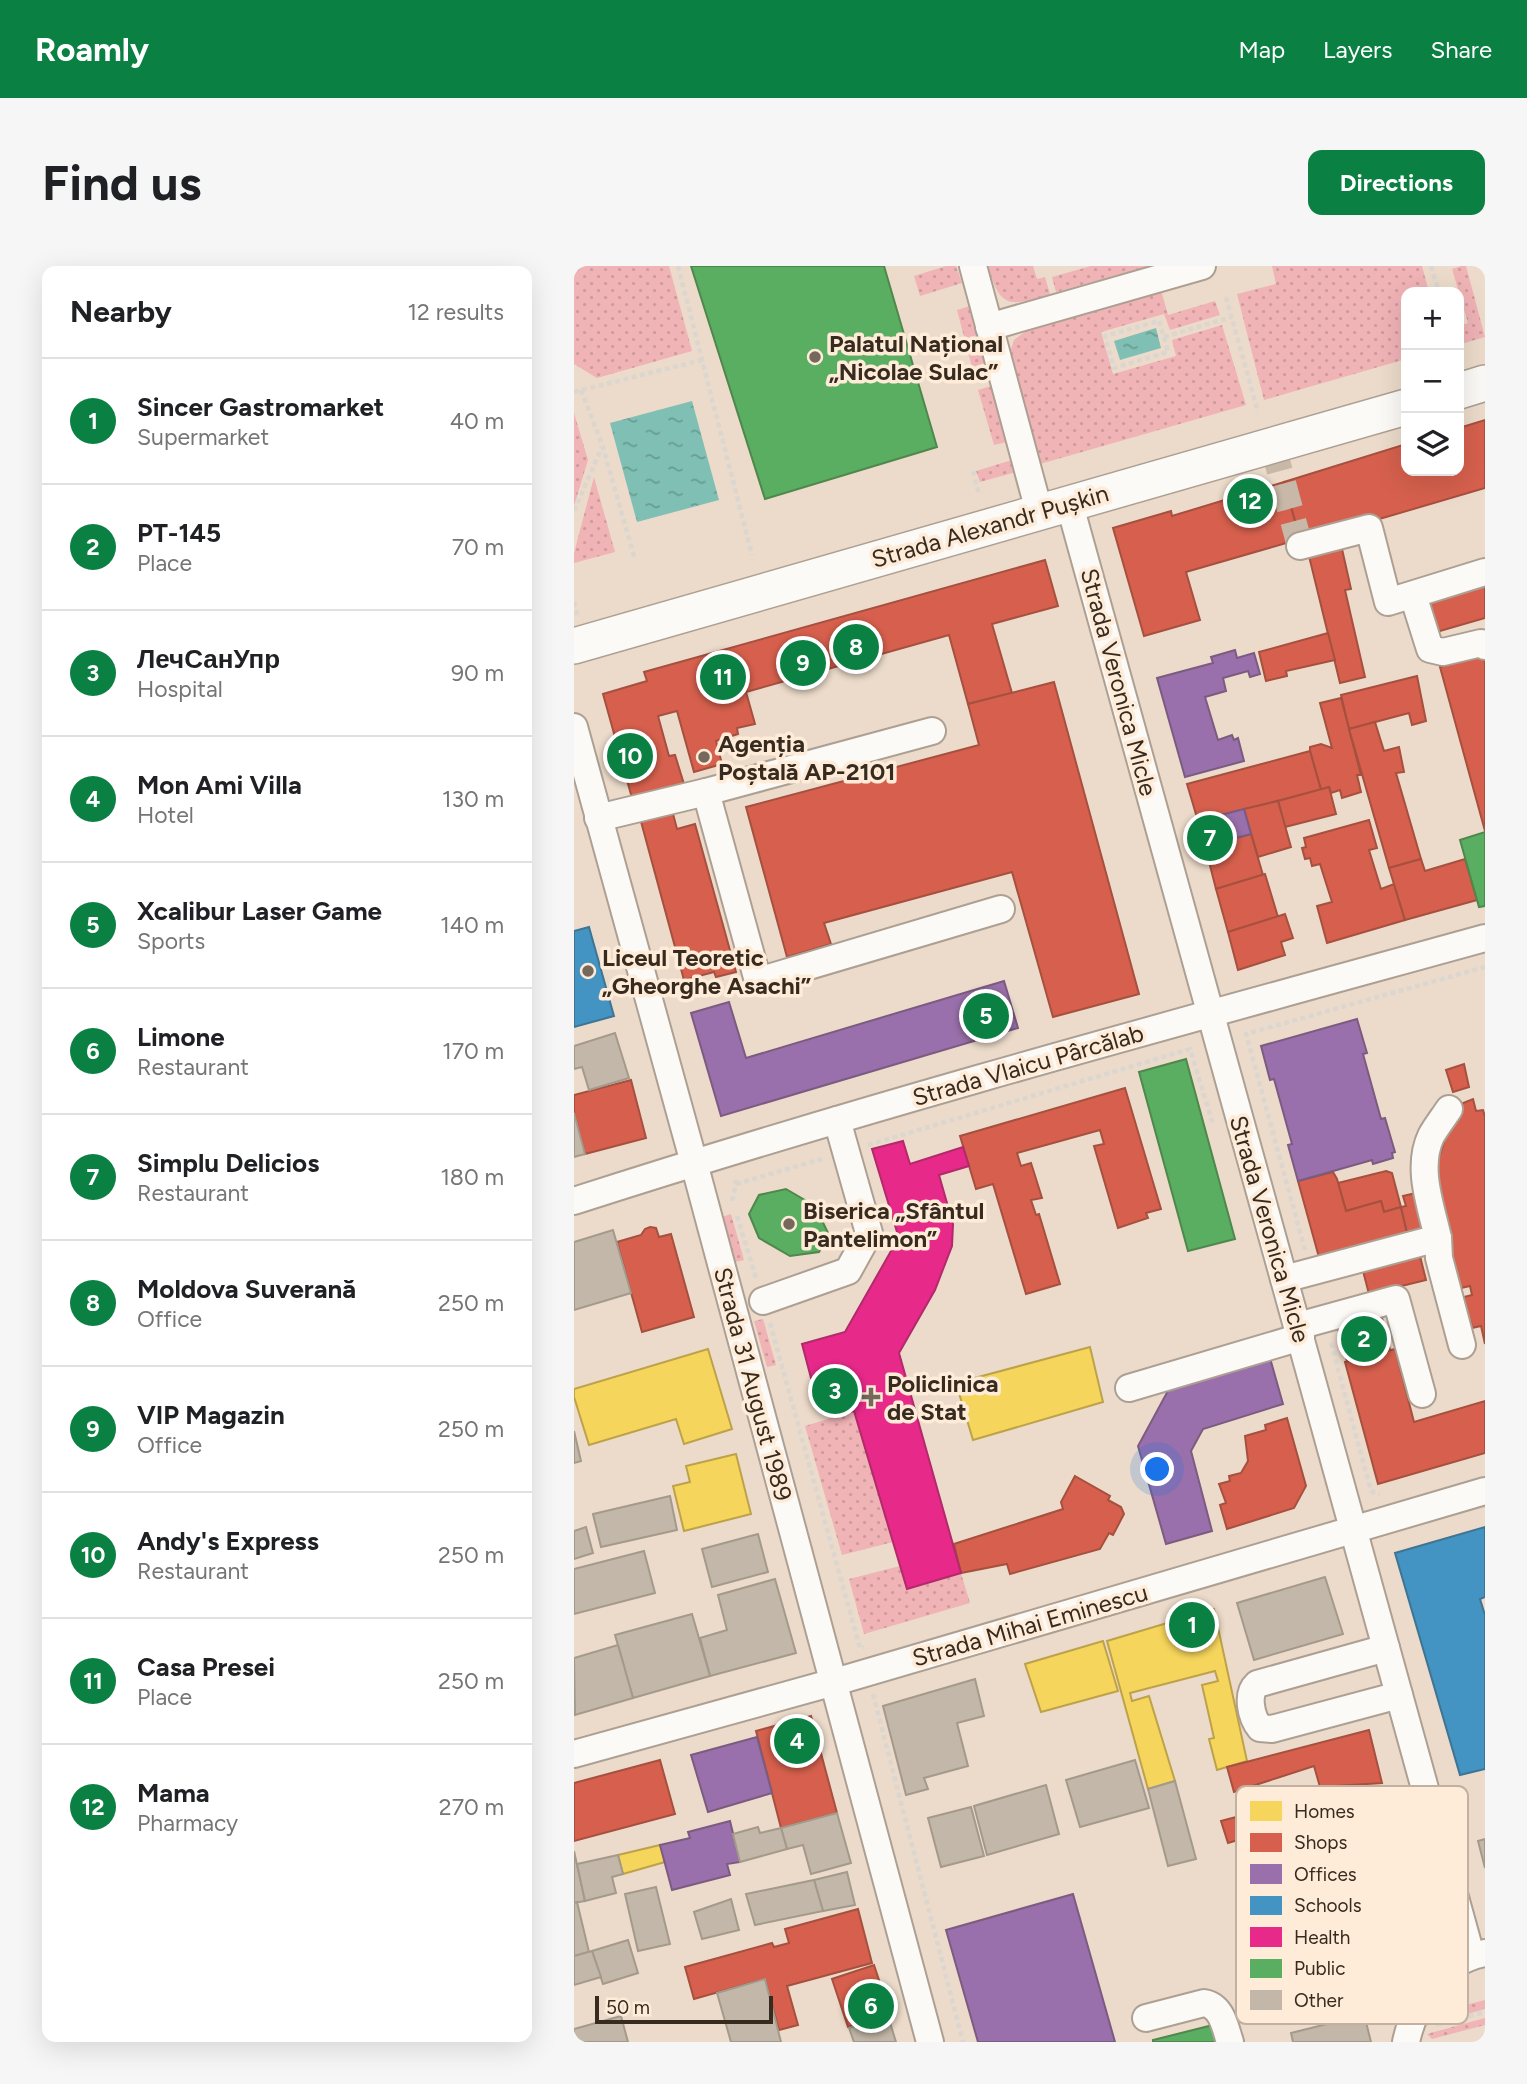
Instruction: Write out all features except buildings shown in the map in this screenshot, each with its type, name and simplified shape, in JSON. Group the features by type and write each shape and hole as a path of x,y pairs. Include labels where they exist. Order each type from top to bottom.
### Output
{"main road":[{"path":"1464,389 1485,383"},
{"name":"Strada Alexandr Pușkin","path":"574,646 1401,408"}],"street":[{"name":"Strada Veronica Micle","path":"973,266 989,327 1054,506 1210,1013 1399,1695 1427,1786"},
{"path":"989,327 1202,266"},
{"path":"1300,546 1369,528 1388,602 1485,572"},
{"path":"1413,595 1430,649 1443,652 1481,643 1485,646"},
{"name":"Strada 31 August 1989","path":"574,727 930,2042"},
{"path":"598,818 932,731"},
{"path":"706,792 758,981 1001,909"},
{"name":"Strada Vlaicu Pârcălab","path":"574,1202 694,1163 1210,1013 1483,952"},
{"path":"1449,1109 1432,1136 1426,1151 1424,1168 1438,1238 1439,1258 1462,1345"},
{"path":"763,1301 848,1271 869,1233 837,1121"},
{"path":"1284,1279 1438,1238"},
{"path":"1129,1388 1396,1299 1422,1394"},
{"name":"Strada Mihai Eminescu","path":"574,1754 833,1683 1485,1491"},
{"path":"1386,1647 1257,1684 1249,1695 1256,1724 1265,1729 1272,1728 1399,1695"},
{"name":"Strada Veronica Micle","path":"1468,1921 1478,1954"},
{"path":"1146,2018 1205,2003 1212,2005 1218,2010 1230,2042"},
{"name":"Strada Veronica Micle","path":"1406,2042 1410,2024"}],"path":[{"path":"678,266 752,555"},
{"path":"1431,266 1437,287"},
{"path":"1226,297 1258,412"},
{"path":"1164,337 1231,317"},
{"path":"1159,321 1164,337 1168,352 1114,368 1105,336 1159,321"},
{"path":"574,392 702,360"},
{"path":"581,390 603,447 635,560"},
{"path":"574,511 603,447"},
{"path":"973,471 979,494"},
{"path":"1246,1034 1483,952"},
{"path":"736,1184 1190,1049 1214,1129"},
{"path":"733,1172 736,1184 731,1198 763,1301 860,1648 873,1645"},
{"path":"873,1693 963,2042"}],"shaded area":[{"path":"574,266 669,266 692,351 597,378 574,364"},
{"path":"946,266 956,266 962,283 920,296 914,276"},
{"path":"988,266 1033,266 1037,279 1045,277 1050,294 1025,301 1009,301 997,290"},
{"path":"1091,266 1150,266 1056,292 1052,277"},
{"path":"1272,266 1422,266 1428,287 1401,287 1401,360 1264,400 1237,294 1276,284"},
{"path":"1466,266 1485,337 1464,343 1464,324 1468,323 1464,310 1464,287 1457,287 1452,269"},
{"path":"1161,290 1168,315 1215,301 1220,315 1170,330 1164,314 1101,332 1113,374 1176,356 1172,340 1222,325 1246,405 1040,464 1008,358 1014,340 1031,327"},
{"path":"970,306 985,363 972,367 957,310"},
{"path":"991,386 1007,442 994,445 978,390"},
{"path":"574,413 588,460 574,506"},
{"path":"1012,460 1016,472 980,482 976,471"},
{"path":"594,477 615,552 574,563 574,553"},
{"path":"731,1214 744,1260 735,1262 722,1217"},
{"path":"763,1319 776,1365 767,1367 754,1321"},
{"path":"854,1411 893,1542 842,1555 805,1426"},
{"path":"900,1566 907,1589 961,1573 970,1603 864,1634 849,1579"},
{"path":"1485,2000 1485,2009 1468,2014 1468,2004"},
{"path":"1485,2018 1485,2025 1432,2039 1427,2034 1468,2024"}],"water":[{"path":"1156,328 1161,348 1120,360 1114,341"},
{"path":"692,401 719,500 637,522 610,423"}],"tunnel":[{"path":"1273,446 1300,546"}],"place":[{"name":"Palatul Național „Nicolae Sulac”","path":"815,357"},
{"name":"Mama","path":"1250,501"},
{"name":"Moldova Suverană","path":"856,647"},
{"name":"VIP Magazin","path":"803,663"},
{"name":"Casa Presei","path":"723,677"},
{"name":"Andy's Express","path":"630,756"},
{"name":"Agenția Poștală AP-2101","path":"704,757"},
{"name":"Simplu Delicios","path":"1210,838"},
{"name":"Liceul Teoretic „Gheorghe Asachi”","path":"588,971"},
{"name":"Xcalibur Laser Game","path":"986,1016"},
{"name":"Biserica „Sfântul Pantelimon”","path":"789,1224"},
{"name":"PT-145","path":"1364,1339"},
{"name":"ЛечСанУпр","path":"835,1391"},
{"name":"Policlinica de Stat","path":"871,1397"},
{"name":"Sincer Gastromarket","path":"1192,1625"},
{"name":"Mon Ami Villa","path":"797,1741"},
{"name":"Limone","path":"871,2006"}]}
